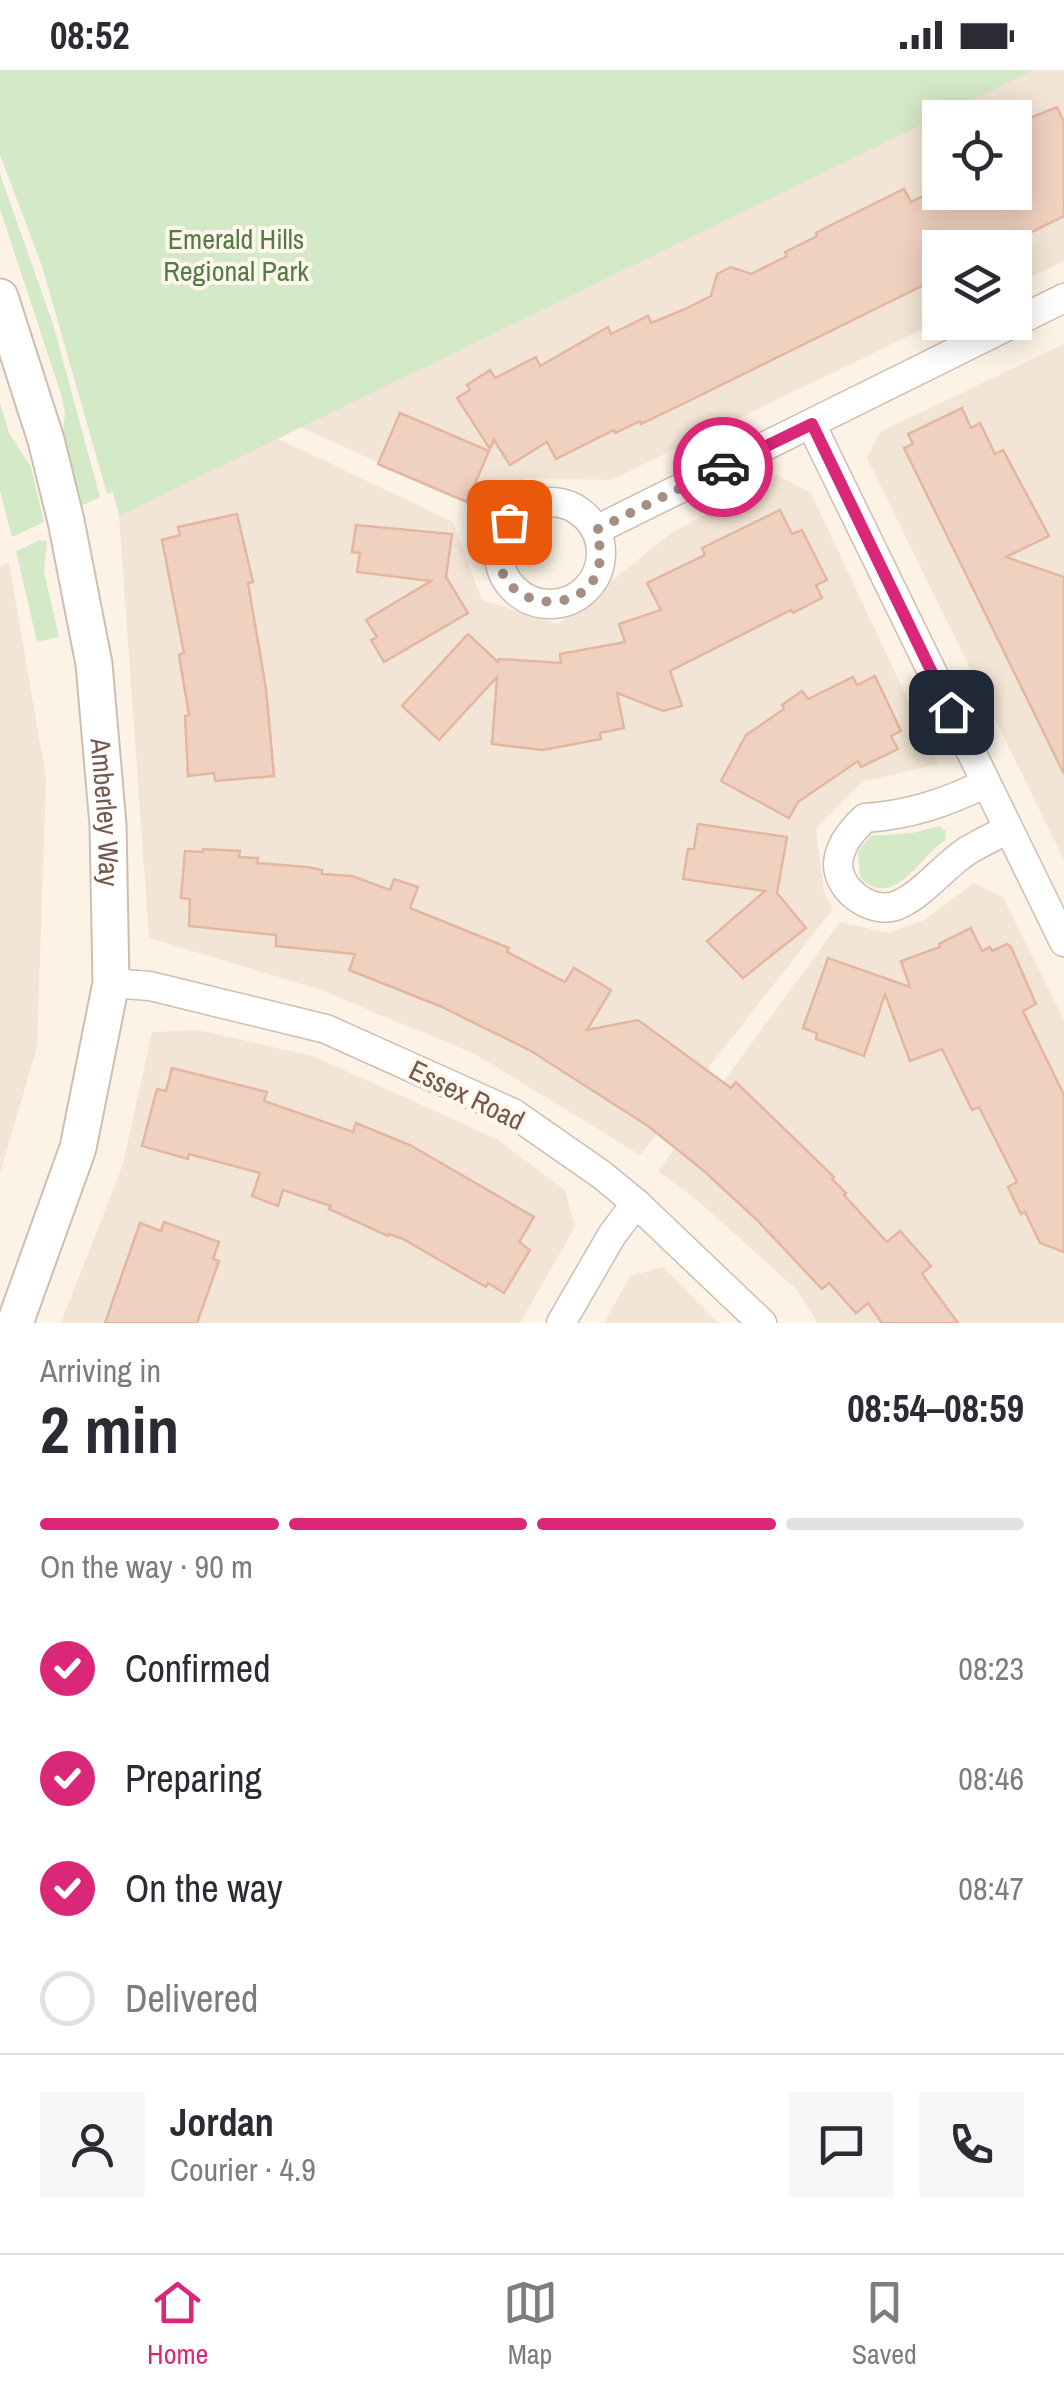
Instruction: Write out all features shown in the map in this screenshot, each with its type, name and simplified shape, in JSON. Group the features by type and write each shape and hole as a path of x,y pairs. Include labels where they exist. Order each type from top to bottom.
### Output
{"street":[{"name":"Amberley Way","path":"0,297 46,440 94,664 108,825 111,984 78,1148 15,1323"},
{"path":"596,530 1064,298"},
{"path":"812,424 1064,942"},
{"path":"986,784 945,803 893,817 865,818 852,830 844,846 838,864 842,880 862,903 898,906 966,852 1008,829"},
{"name":"Essex Road","path":"111,984 167,990 326,1029 513,1113 602,1174 762,1323"},
{"path":"561,1323 612,1235 636,1203"}],"shaded area":[{"path":"1029,70 1064,70 1064,261 1032,277 1032,230 922,230 922,330 611,480 527,478 502,492 488,512 296,425 922,122 922,210 1032,210 1032,100 967,100"},
{"path":"1064,344 1064,860 867,458 880,432"},
{"path":"277,438 453,522 482,600 558,624 670,534 777,475 811,493 938,764 862,782 816,829 824,892 833,909 640,1155 475,1054 318,989 149,938 119,516"},
{"path":"9,562 46,778 37,1047 0,1173 0,567"},
{"path":"974,883 1003,897 1064,1020 1064,1323 818,1323 796,1289 699,1202 658,1171 840,922 888,933 924,920"},
{"path":"198,1030 313,1056 497,1139 565,1190 575,1227 520,1323 61,1323 123,1164 152,1032"},
{"path":"663,1267 718,1323 604,1323 630,1276"}],"green space":[{"name":"Emerald Hills Regional Park","path":"0,70 1034,70 972,100 922,100 922,125 119,516 113,492 107,494 42,266 0,155"},
{"path":"0,174 53,324 100,497 78,507 62,441 65,413 61,394 0,209"},
{"path":"0,403 9,433 31,467 44,522 12,537 0,491"},
{"path":"40,540 47,541 44,572 59,637 37,642 16,551"},
{"path":"939,826 946,831 945,841 895,885 872,886 860,877 858,852 870,836 912,833"}],"building":[{"path":"1057,107 1064,122 1064,216 1032,232 922,230 922,286 691,400 641,424 640,421 615,433 614,430 556,459 547,442 510,465 494,440 490,449 457,398 470,390 467,385 490,370 495,378 536,357 540,366 608,327 611,334 648,316 651,323 685,309 711,296 717,274 731,267 751,274 787,256 785,252 817,236 816,233 904,189 911,202 922,196 922,210 1032,210 1032,117"},
{"path":"962,408 971,428 980,423 995,454 1003,450 1049,536 1006,557 1064,577 1064,774 904,448 913,444 908,434"},
{"path":"400,413 489,451 467,502 378,464"},
{"path":"780,510 792,534 802,530 827,580 816,585 822,598 670,671 682,706 663,711 617,693 624,728 600,733 601,739 543,750 492,744 497,677 439,740 402,706 468,634 498,662 499,659 561,663 560,654 625,642 619,624 661,610 647,583 705,555 702,548"},
{"path":"237,514 253,582 248,583 266,689 274,776 215,781 214,773 188,776 185,716 189,715 179,655 184,653 162,540 180,535 178,527"},
{"path":"356,525 452,534 446,577 468,613 384,662 371,640 377,637 366,620 431,581 357,572 360,553 352,552"},
{"path":"875,676 901,731 891,736 898,749 861,767 858,761 798,802 789,818 721,781 746,735 784,709 782,705 802,691 808,699 853,677 857,685"},
{"path":"698,824 787,837 777,893 806,928 743,978 707,941 765,891 683,879 688,849 694,849"},
{"path":"185,851 240,851 239,857 258,858 257,863 352,876 390,890 394,879 418,887 410,908 509,948 507,952 565,982 574,968 611,990 587,1030 638,1020 731,1088 736,1082 834,1177 844,1195 887,1242 900,1231 931,1266 922,1274 958,1323 882,1323 868,1303 856,1313 829,1283 822,1289 757,1220 648,1126 531,1051 442,1007 349,970 355,954 276,946 276,935 189,926 190,899 181,898"},
{"path":"971,928 982,951 1007,944 1011,947 1036,1004 1023,1011 1064,1095 1064,1252 1040,1243 1025,1212 1021,1214 1008,1187 1017,1182 979,1107 972,1110 942,1049 910,1061 885,994 864,1056 816,1039 817,1033 803,1028 828,958 910,987 901,961 940,947 939,944"},
{"path":"172,1068 267,1092 264,1101 353,1132 356,1123 410,1145 534,1217 519,1242 530,1250 504,1293 488,1283 486,1287 403,1239 329,1209 331,1206 283,1190 278,1206 252,1196 260,1173 142,1146 157,1089 166,1091"},
{"path":"164,1222 219,1242 213,1259 219,1261 197,1323 105,1323 140,1223 161,1231"}],"way so far":[{"path":"509,522 498,554 510,585 522,596 538,602 570,600 584,591 600,562 596,530 723,467"}],"route":[{"path":"723,467 812,424 951,712"}]}
